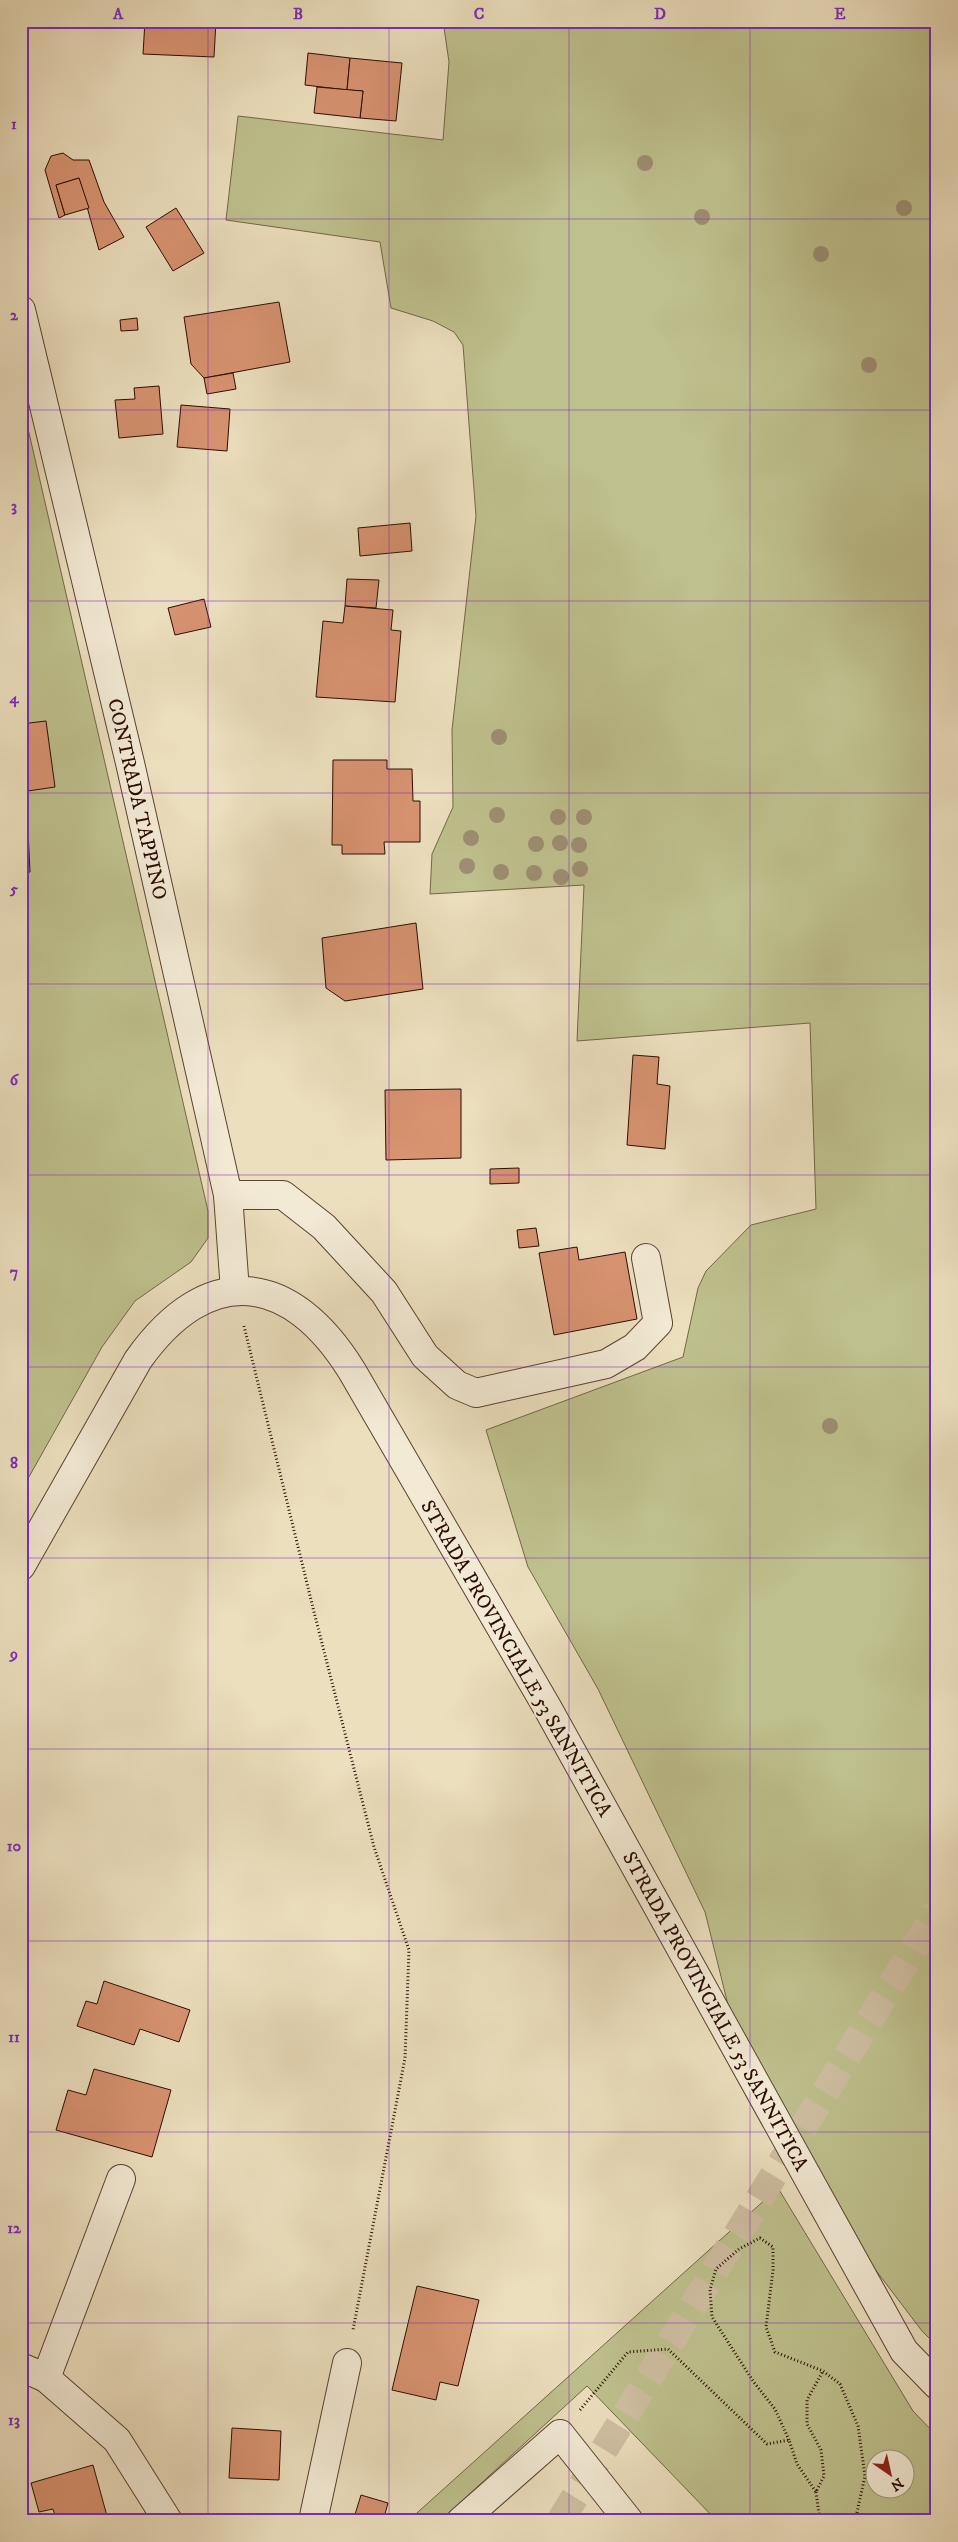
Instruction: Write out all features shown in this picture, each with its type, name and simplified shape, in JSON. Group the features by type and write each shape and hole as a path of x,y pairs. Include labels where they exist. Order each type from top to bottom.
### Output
{"street":[{"name":"CONTRADA TAPPINO","path":"21,310 132,772 228,1195 235,1291"},
{"path":"228,1195 283,1195 324,1227 384,1292 425,1356 457,1386 476,1393 606,1364 635,1347 658,1324 646,1258"},
{"name":"STRADA PROVINCIALE 53 SANNITICA","path":"21,1566 128,1377 150,1344 171,1321 192,1305 213,1295 235,1291 272,1297 301,1311 319,1326 346,1360 547,1706 904,2352 937,2385"},
{"path":"46,2378 121,2179"},
{"path":"312,2521 347,2363"},
{"path":"21,2367 46,2378 117,2440 168,2521"},
{"path":"461,2521 560,2434 629,2521"}],"path":[{"path":"235,1291 312,1608 372,1838 409,1950 405,2058 347,2363"},
{"path":"820,2521 816,2492 797,2464 775,2409 753,2381 712,2317 710,2290 716,2269 739,2249 760,2238 773,2248 773,2270 766,2327 774,2352 823,2371 840,2384 858,2426 864,2476 855,2521"},
{"path":"560,2434 628,2352 668,2349 767,2444 789,2440"},
{"path":"816,2492 824,2476 821,2450 807,2424 807,2400 823,2371"}],"green space":[{"path":"443,21 937,21 937,2346 922,2331 865,2256 732,2021 705,1912 598,1689 528,1567 486,1430 683,1357 698,1288 706,1271 751,1225 816,1209 810,1023 577,1041 584,885 430,894 432,854 453,807 452,730 476,516 463,345 454,332 433,321 391,308 380,242 226,220 238,116 443,140 449,62"},
{"path":"21,398 208,1211 208,1238 191,1262 135,1301 102,1347 21,1491"},
{"path":"21,2037 28,2049 21,2069"},
{"path":"778,2188 913,2411 937,2436 937,2521 717,2521 587,2386 440,2521 408,2521"}],"building":[{"path":"145,21 216,21 214,57 143,54"},
{"path":"308,53 350,58 347,90 305,85"},
{"path":"350,58 402,63 396,121 360,118 363,91 347,90"},
{"path":"317,87 363,91 360,118 314,113"},
{"path":"63,153 73,160 89,160 104,202 124,237 99,250 79,178 56,185 65,215 59,218 45,170 51,156"},
{"path":"79,178 89,208 65,215 56,185"},
{"path":"176,208 204,253 173,271 146,227"},
{"path":"279,302 290,362 204,378 191,364 184,317"},
{"path":"137,318 138,330 121,331 120,320"},
{"path":"233,373 236,389 207,394 204,378"},
{"path":"159,386 163,434 119,438 115,400 135,399 134,388"},
{"path":"181,405 230,409 227,451 177,447"},
{"path":"410,523 412,551 360,556 358,528"},
{"path":"347,579 379,580 376,608 345,606"},
{"path":"204,599 211,627 175,635 168,608"},
{"path":"345,606 393,610 391,630 401,631 395,702 316,697 323,621 343,623"},
{"path":"46,721 55,787 21,792 21,724"},
{"path":"333,760 387,760 387,769 412,769 413,801 420,801 420,842 384,842 385,854 342,854 342,845 332,845"},
{"path":"21,830 28,830 30,872 21,873"},
{"path":"416,923 423,989 345,1001 326,988 322,938"},
{"path":"633,1055 659,1057 657,1084 670,1086 665,1149 627,1145"},
{"path":"461,1089 461,1158 386,1160 385,1090"},
{"path":"519,1168 519,1183 490,1184 490,1169"},
{"path":"536,1228 539,1246 519,1248 517,1230"},
{"path":"577,1247 579,1260 625,1252 637,1319 554,1335 539,1253"},
{"path":"104,1981 190,2010 179,2042 140,2029 134,2045 77,2026 86,2001 97,2004"},
{"path":"94,2069 171,2090 152,2157 56,2130 68,2090 86,2095"},
{"path":"417,2286 479,2300 458,2386 440,2382 436,2400 392,2390"},
{"path":"232,2428 281,2431 279,2480 229,2478"},
{"path":"93,2465 107,2516 89,2521 57,2521 53,2509 39,2512 31,2483"},
{"path":"361,2495 388,2503 383,2521 353,2521"}],"tunnel":[{"path":"560,2521 937,1911"}]}
